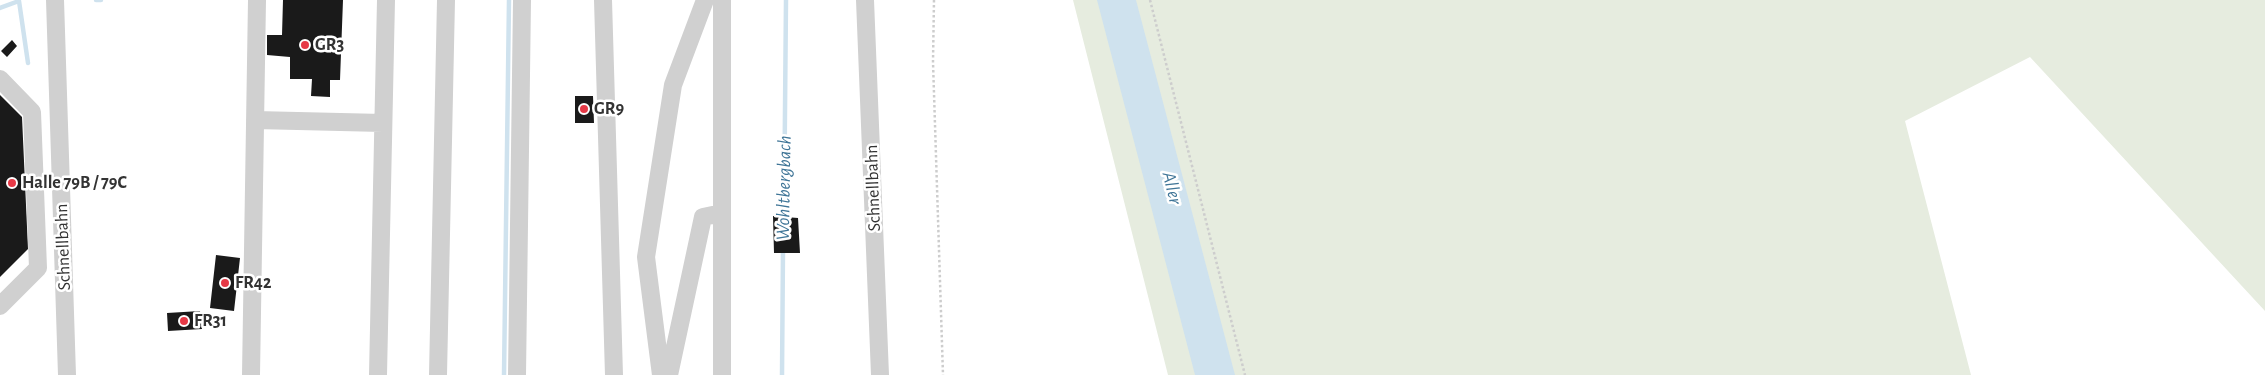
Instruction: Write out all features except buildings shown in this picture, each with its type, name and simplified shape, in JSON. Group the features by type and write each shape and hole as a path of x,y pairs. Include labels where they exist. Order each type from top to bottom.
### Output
{"street":[{"name":"Schnellbahn","path":"55,0 67,375"},
{"path":"251,375 257,0"},
{"path":"378,375 386,0"},
{"path":"438,375 446,0"},
{"path":"517,375 522,0"},
{"path":"603,0 614,375"},
{"path":"661,375 646,257 673,85 705,0"},
{"path":"722,0 722,375"},
{"name":"Schnellbahn","path":"865,0 880,375"},
{"path":"0,80 32,112 38,268 0,306"},
{"path":"255,120 383,123"},
{"path":"669,375 703,217 722,213"}],"path":[{"path":"934,0 933,62 943,375"},
{"path":"1150,0 1245,375"}],"shaded area":[{"path":"1073,0 2265,0 2265,311 2030,57 1905,121 1971,375 1168,375"}],"water":[{"name":"Aller","path":"1097,0 1136,0 1235,375 1195,375"}],"waterway":[{"path":"96,0 101,0"},
{"path":"504,375 509,0"},
{"name":"Wohltbergbach","path":"784,221 786,0"},
{"path":"0,8 19,1 28,63"},
{"name":"Wohltbergbach","path":"782,375 783,249"}],"place":[{"name":"GR3","path":"305,45"},
{"name":"GR9","path":"584,109"},
{"name":"Halle 79B / 79C","path":"12,183"},
{"name":"FR42","path":"225,283"},
{"name":"FR31","path":"184,321"}]}
